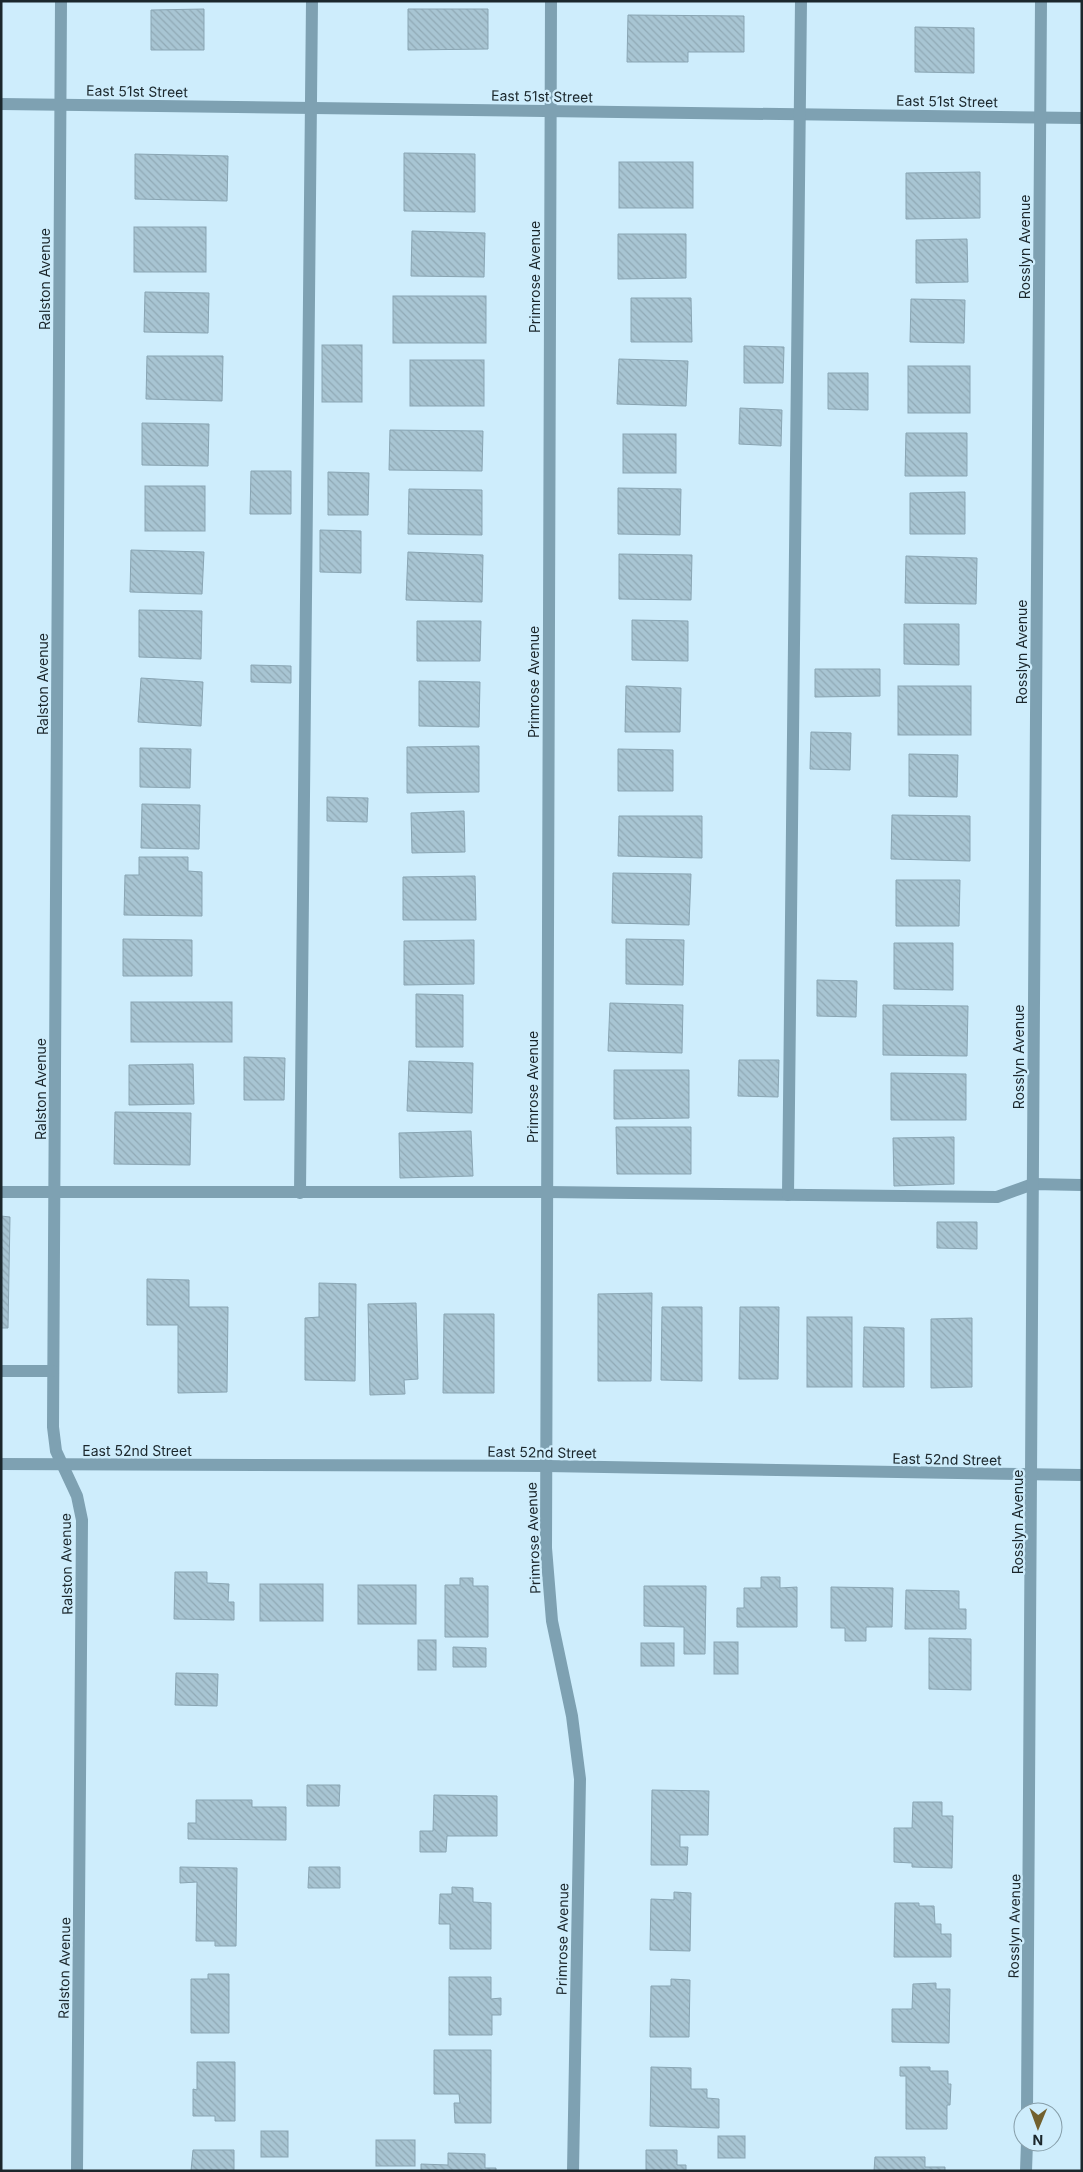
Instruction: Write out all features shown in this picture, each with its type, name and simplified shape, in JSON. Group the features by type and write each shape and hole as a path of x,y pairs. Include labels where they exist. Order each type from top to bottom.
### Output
{"street":[{"name":"Ralston Avenue","path":"61,1 53,1428 56,1451 77,1496 83,1530 77,2171"},
{"path":"300,1193 312,1"},
{"name":"Primrose Avenue","path":"551,1 546,1548 549,1598 556,1645 572,1716 580,1779 573,2171"},
{"path":"788,1195 801,1"},
{"name":"Rosslyn Avenue","path":"1027,2102 1033,1475 1032,1184 1041,1"},
{"name":"East 51st Street","path":"1,104 1082,118"},
{"path":"1,1192 546,1192 997,1197 1032,1184 1082,1185"},
{"path":"1,1370 53,1371"},
{"name":"East 52nd Street","path":"1,1464 546,1466 1082,1475"},
{"path":"1026,2171 1027,2152"}],"building":[{"path":"204,9 204,50 151,50 151,10"},
{"path":"408,9 488,9 488,49 408,50"},
{"path":"628,15 744,16 744,52 688,52 688,62 627,62"},
{"path":"915,27 974,28 974,73 915,72"},
{"path":"404,153 475,154 475,212 404,211"},
{"path":"135,154 228,156 227,201 135,199"},
{"path":"619,162 693,162 693,208 619,208"},
{"path":"980,172 980,218 906,219 906,173"},
{"path":"134,227 206,227 206,272 134,272"},
{"path":"412,231 485,233 484,277 411,276"},
{"path":"618,234 686,234 686,278 618,279"},
{"path":"967,239 968,282 916,283 916,240"},
{"path":"145,292 209,293 208,333 144,332"},
{"path":"393,296 486,296 486,343 393,343"},
{"path":"631,298 691,298 692,342 631,342"},
{"path":"911,299 965,300 964,343 910,342"},
{"path":"322,345 362,345 362,402 322,402"},
{"path":"744,346 784,347 783,383 744,383"},
{"path":"147,356 223,356 222,401 146,399"},
{"path":"619,359 688,361 686,406 617,404"},
{"path":"410,360 484,360 484,406 410,406"},
{"path":"908,366 970,366 970,413 908,413"},
{"path":"828,373 868,373 868,410 828,409"},
{"path":"740,408 782,410 781,446 739,444"},
{"path":"142,423 209,424 208,466 142,465"},
{"path":"390,430 483,431 482,471 389,470"},
{"path":"906,433 967,433 967,476 905,476"},
{"path":"623,434 676,434 676,473 623,473"},
{"path":"251,471 291,471 291,514 250,514"},
{"path":"328,472 369,473 368,515 328,515"},
{"path":"145,486 205,486 205,531 145,531"},
{"path":"618,488 681,489 680,535 618,534"},
{"path":"409,489 482,490 482,535 408,534"},
{"path":"965,492 965,534 910,534 910,493"},
{"path":"320,530 361,531 361,573 320,572"},
{"path":"131,550 204,552 202,594 130,592"},
{"path":"408,552 483,555 482,602 406,600"},
{"path":"619,554 692,555 691,600 619,599"},
{"path":"906,556 977,558 976,604 905,603"},
{"path":"139,610 202,611 201,659 139,657"},
{"path":"632,620 688,621 688,661 632,660"},
{"path":"417,621 481,621 480,661 417,661"},
{"path":"904,624 959,624 959,665 904,664"},
{"path":"251,665 291,666 291,683 251,682"},
{"path":"815,669 880,669 880,696 815,697"},
{"path":"141,678 203,682 201,726 138,722"},
{"path":"419,681 480,682 479,727 419,726"},
{"path":"626,686 681,688 680,732 625,732"},
{"path":"898,686 971,686 971,735 898,735"},
{"path":"811,732 851,733 850,770 810,769"},
{"path":"479,746 479,792 407,793 407,747"},
{"path":"140,748 191,749 190,788 140,787"},
{"path":"618,749 673,750 673,791 618,791"},
{"path":"909,754 958,755 957,797 909,796"},
{"path":"327,797 368,798 367,822 327,821"},
{"path":"142,804 200,805 199,849 141,848"},
{"path":"464,811 465,852 412,853 411,813"},
{"path":"892,815 970,816 970,861 891,859"},
{"path":"619,816 702,816 702,858 618,856"},
{"path":"139,857 188,857 188,871 202,872 202,916 124,915 125,875 139,875"},
{"path":"613,873 691,874 689,925 612,923"},
{"path":"475,876 476,920 403,920 403,877"},
{"path":"896,880 960,880 959,926 896,926"},
{"path":"123,939 192,940 192,976 123,976"},
{"path":"626,939 684,940 683,985 626,984"},
{"path":"474,940 474,984 404,985 404,941"},
{"path":"894,943 953,943 953,990 894,989"},
{"path":"817,980 857,981 856,1017 817,1016"},
{"path":"416,994 463,995 463,1047 416,1047"},
{"path":"131,1002 232,1002 232,1042 131,1042"},
{"path":"610,1003 683,1005 682,1053 608,1051"},
{"path":"883,1005 968,1006 967,1056 883,1055"},
{"path":"244,1057 285,1058 284,1100 244,1100"},
{"path":"739,1060 779,1060 778,1097 738,1096"},
{"path":"409,1061 473,1063 472,1113 407,1111"},
{"path":"193,1064 194,1104 129,1105 129,1065"},
{"path":"614,1070 689,1070 689,1118 614,1119"},
{"path":"891,1073 966,1074 966,1120 891,1120"},
{"path":"115,1112 191,1113 190,1165 114,1164"},
{"path":"616,1127 691,1127 691,1174 617,1174"},
{"path":"471,1131 473,1176 400,1178 399,1133"},
{"path":"954,1137 954,1184 894,1186 893,1138"},
{"path":"1,1216 10,1217 8,1328 1,1328"},
{"path":"937,1222 977,1222 977,1249 937,1248"},
{"path":"147,1279 189,1280 189,1307 228,1307 227,1392 178,1393 178,1325 147,1325"},
{"path":"319,1283 356,1284 355,1381 305,1380 305,1318 319,1317"},
{"path":"652,1293 651,1381 598,1381 598,1294"},
{"path":"416,1303 418,1379 404,1380 405,1394 370,1395 368,1304"},
{"path":"662,1307 702,1307 702,1381 661,1380"},
{"path":"740,1307 779,1307 778,1379 739,1379"},
{"path":"444,1314 494,1314 494,1393 443,1393"},
{"path":"807,1317 852,1317 852,1387 807,1387"},
{"path":"972,1318 972,1387 931,1388 931,1319"},
{"path":"864,1327 904,1328 904,1387 863,1387"},
{"path":"175,1572 207,1572 207,1583 229,1584 228,1602 234,1602 234,1620 174,1619"},
{"path":"761,1577 780,1577 780,1588 797,1587 797,1627 737,1627 737,1608 744,1608 744,1588 761,1588"},
{"path":"460,1578 473,1578 473,1586 488,1586 488,1637 445,1637 445,1585 460,1585"},
{"path":"260,1584 323,1584 323,1621 260,1621"},
{"path":"358,1585 416,1585 416,1624 358,1624"},
{"path":"644,1586 706,1586 705,1654 684,1654 684,1627 644,1626"},
{"path":"831,1587 893,1588 892,1627 866,1627 866,1641 845,1641 845,1628 831,1628"},
{"path":"906,1590 959,1591 959,1609 966,1609 966,1629 905,1629"},
{"path":"929,1638 971,1639 971,1690 929,1689"},
{"path":"418,1640 436,1640 436,1670 418,1670"},
{"path":"714,1642 738,1642 738,1674 714,1674"},
{"path":"641,1643 674,1643 674,1666 641,1666"},
{"path":"453,1647 486,1648 486,1667 453,1667"},
{"path":"176,1673 218,1674 217,1706 175,1705"},
{"path":"307,1785 340,1785 339,1806 307,1806"},
{"path":"652,1790 709,1791 708,1835 680,1835 680,1847 688,1847 687,1865 651,1865"},
{"path":"434,1795 497,1796 497,1836 447,1836 446,1852 420,1852 420,1831 433,1831"},
{"path":"196,1800 252,1800 252,1807 286,1807 286,1840 188,1839 188,1823 196,1823"},
{"path":"913,1802 942,1802 942,1816 953,1816 952,1868 912,1867 912,1863 894,1862 894,1828 912,1828"},
{"path":"180,1867 237,1868 236,1946 215,1946 215,1941 196,1941 197,1882 180,1883"},
{"path":"309,1867 340,1867 340,1888 308,1888"},
{"path":"452,1887 473,1888 473,1902 491,1903 491,1949 450,1949 450,1924 439,1924 440,1894 452,1894"},
{"path":"674,1892 691,1893 690,1951 650,1950 651,1899 674,1900"},
{"path":"895,1903 919,1903 919,1906 934,1906 935,1924 941,1924 941,1934 951,1934 951,1957 894,1957"},
{"path":"208,1974 229,1974 229,2033 191,2033 191,1979 208,1979"},
{"path":"449,1977 491,1977 491,1999 501,1998 501,2015 492,2015 492,2035 449,2035"},
{"path":"671,1979 690,1980 689,2037 650,2037 651,1986 671,1986"},
{"path":"936,1983 936,1989 950,1989 949,2043 892,2042 892,2009 912,2009 913,1984"},
{"path":"434,2050 491,2050 491,2123 455,2123 454,2103 460,2103 459,2094 434,2094"},
{"path":"197,2062 235,2062 235,2121 215,2121 215,2116 193,2116 193,2089 197,2090"},
{"path":"651,2067 691,2068 691,2089 707,2089 707,2098 719,2099 719,2128 650,2126"},
{"path":"900,2067 930,2067 930,2071 948,2071 948,2084 951,2084 950,2105 947,2105 947,2129 906,2129 906,2076 900,2076"},
{"path":"261,2131 288,2131 288,2157 261,2157"},
{"path":"718,2136 745,2136 745,2158 718,2158"},
{"path":"376,2140 415,2140 415,2166 376,2166"},
{"path":"193,2150 234,2150 234,2171 191,2171"},
{"path":"646,2150 677,2150 677,2165 686,2165 686,2171 646,2171"},
{"path":"448,2153 485,2154 485,2168 496,2168 496,2171 421,2171 421,2164 448,2165"},
{"path":"875,2157 925,2157 925,2167 945,2167 945,2171 874,2171"}]}
